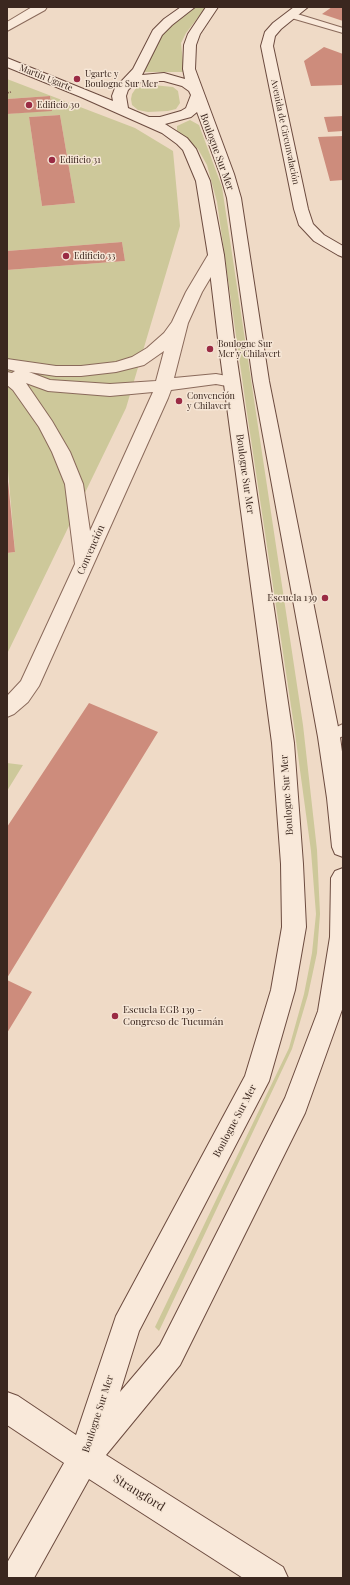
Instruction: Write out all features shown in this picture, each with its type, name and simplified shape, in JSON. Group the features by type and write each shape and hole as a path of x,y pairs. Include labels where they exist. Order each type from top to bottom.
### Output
{"main road":[{"path":"7,27 41,7"},
{"path":"123,110 120,105 119,96 122,88 139,70 157,33 168,22 189,7"},
{"name":"Boulogne Sur Mer","path":"212,7 194,34 190,45 189,69 196,92 227,174 234,198 262,381 336,734 338,798 343,847"},
{"name":"Avenida de Circunvalación","path":"302,7 276,26 269,35 267,46 300,209 306,225 318,238 343,252"},
{"name":"Martín Ugarte","path":"7,62 147,121"},
{"path":"129,82 152,77 164,77 187,83 196,92 192,110 186,114 161,121 147,121"},
{"name":"Martín Ugarte","path":"86,94 100,93 129,82"},
{"name":"Boulogne Sur Mer","path":"84,1458 126,1326 256,1081 284,990 294,927 292,864 283,742 226,347 216,255 203,181 195,160 189,149 182,141 167,130 147,121"},
{"path":"7,364 56,371 80,371 116,367 138,361 153,352 170,337 180,323 194,292 216,255"},
{"name":"Convención","path":"7,708 21,696 29,686 160,398 180,323"},
{"path":"7,370 48,385 110,390 137,389 216,379 232,382"},
{"path":"7,377 19,386 46,425 61,452 74,484 84,566"},
{"name":"Boulogne Sur Mer","path":"16,1578 84,1458 170,1354 296,1104 330,1011 342,937 343,878"},
{"name":"Strangford","path":"7,1407 272,1578"}],"lane":[{"path":"291,15 343,31"}],"shaded area":[{"path":"196,7 206,7 186,33 181,43 184,72 144,72 164,32"},
{"path":"7,79 135,128 173,151 180,226 126,408 7,654 7,553 15,552 7,459 7,270 125,261 122,242 7,251 7,114 52,110 50,96 7,99","holes":["60,115 75,203 42,206 29,117"]},
{"path":"153,85 173,87 178,91 180,103 176,109 148,112 138,110 132,105 132,94 136,88"},
{"path":"190,120 199,125 222,187 303,725 317,850 320,914 317,953 308,995 292,1049 159,1331 155,1327 289,1048 304,994 312,953 316,914 311,851 294,726 217,202 207,165 198,149 177,131 177,126"},
{"path":"7,763 23,765 7,791"}],"building":[{"path":"332,7 343,7 343,21 322,14"},
{"path":"324,47 343,54 343,85 311,86 304,61"},
{"name":"Edificio 30","path":"50,96 52,111 7,114 7,99"},
{"name":"Edificio 31","path":"60,115 75,203 42,206 29,117"},
{"path":"343,116 343,131 328,132 324,117"},
{"path":"343,136 343,180 330,181 318,137"},
{"name":"Edificio 33","path":"122,242 125,261 7,270 7,251"},
{"path":"7,471 15,552 7,553"},
{"path":"89,703 158,732 7,978 7,827"},
{"path":"7,980 32,992 7,1033"}],"place":[{"name":"Ugarte y Boulogne Sur Mer","path":"77,79"},
{"name":"Edificio 30","path":"29,105"},
{"name":"Edificio 31","path":"52,160"},
{"name":"Edificio 33","path":"66,256"},
{"name":"Boulogne Sur Mer y Chilavert","path":"210,349"},
{"name":"Convención y Chilavert","path":"179,401"},
{"name":"Escuela 139","path":"325,598"},
{"name":"Escuela EGB 139 - Congreso de Tucumán","path":"115,1016"}]}
